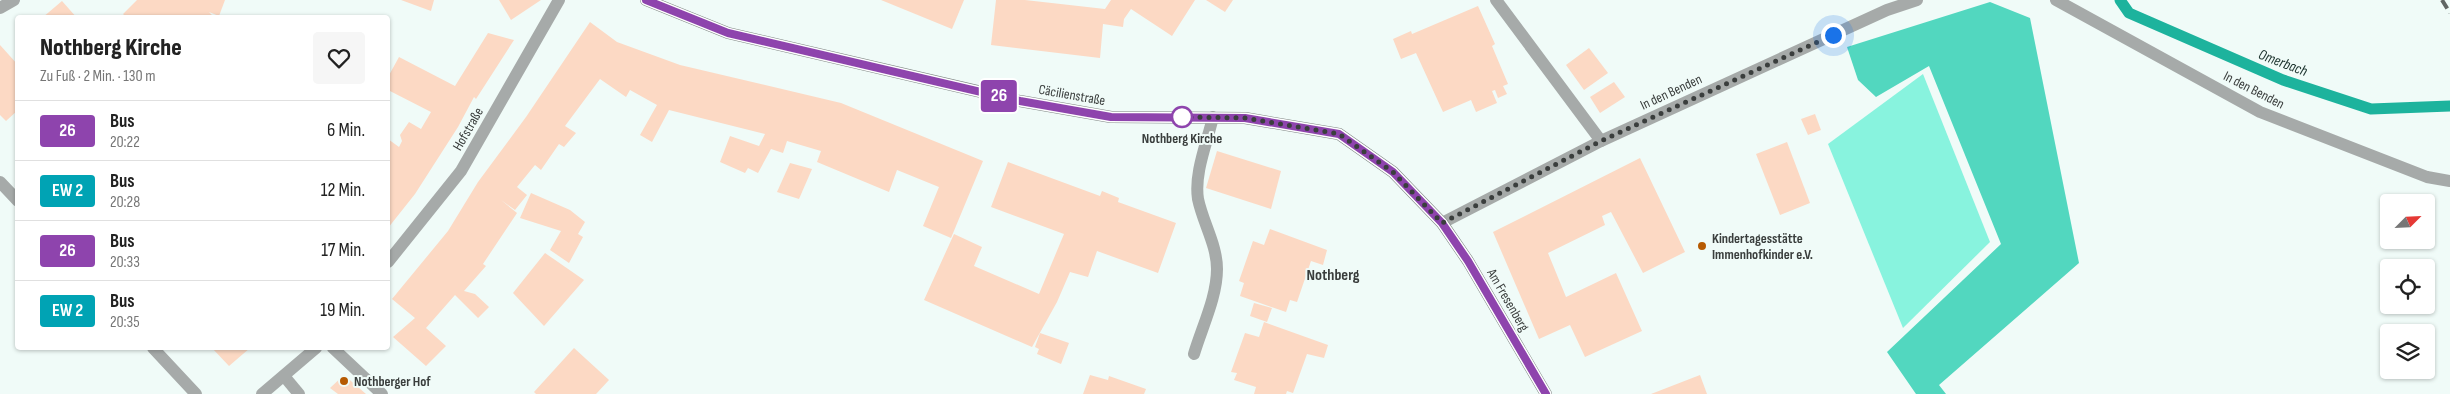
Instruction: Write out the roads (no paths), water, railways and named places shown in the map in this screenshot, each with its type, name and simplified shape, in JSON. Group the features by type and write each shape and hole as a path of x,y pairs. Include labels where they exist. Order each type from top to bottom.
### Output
{"street":[{"path":"0,8 14,0"},
{"name":"Hofstraße","path":"390,260 462,171 560,0"},
{"name":"Cäcilienstraße","path":"646,0 728,33 1020,101 1111,117 1245,118 1339,134 1393,172 1442,223"},
{"path":"1496,0 1601,141"},
{"name":"In den Benden","path":"1442,223 1601,141 1887,10 1917,0"},
{"name":"In den Benden","path":"2056,0 2260,112 2427,177 2450,181"},
{"path":"1194,354 1214,288 1217,268 1213,246 1198,198 1198,176 1214,117"},
{"path":"0,182 15,198"},
{"name":"Am Fresenberg","path":"1442,223 1468,261 1546,394"},
{"path":"155,350 196,394"},
{"path":"262,394 314,350"},
{"path":"335,350 382,394"},
{"path":"284,376 299,394"}],"waterway":[{"name":"Omerbach","path":"2120,0 2129,13 2283,80 2371,109 2450,106"}],"railway":[{"path":"2442,0 2450,13"}],"place":[{"name":"Nothberg Kirche","path":"1182,117"},
{"name":"Kindertagesstätte Immenhofkinder e.V.","path":"1702,246"},
{"name":"Nothberger Hof","path":"344,381"}],"district":[{"name":"Nothberg","path":"1333,275"}]}
